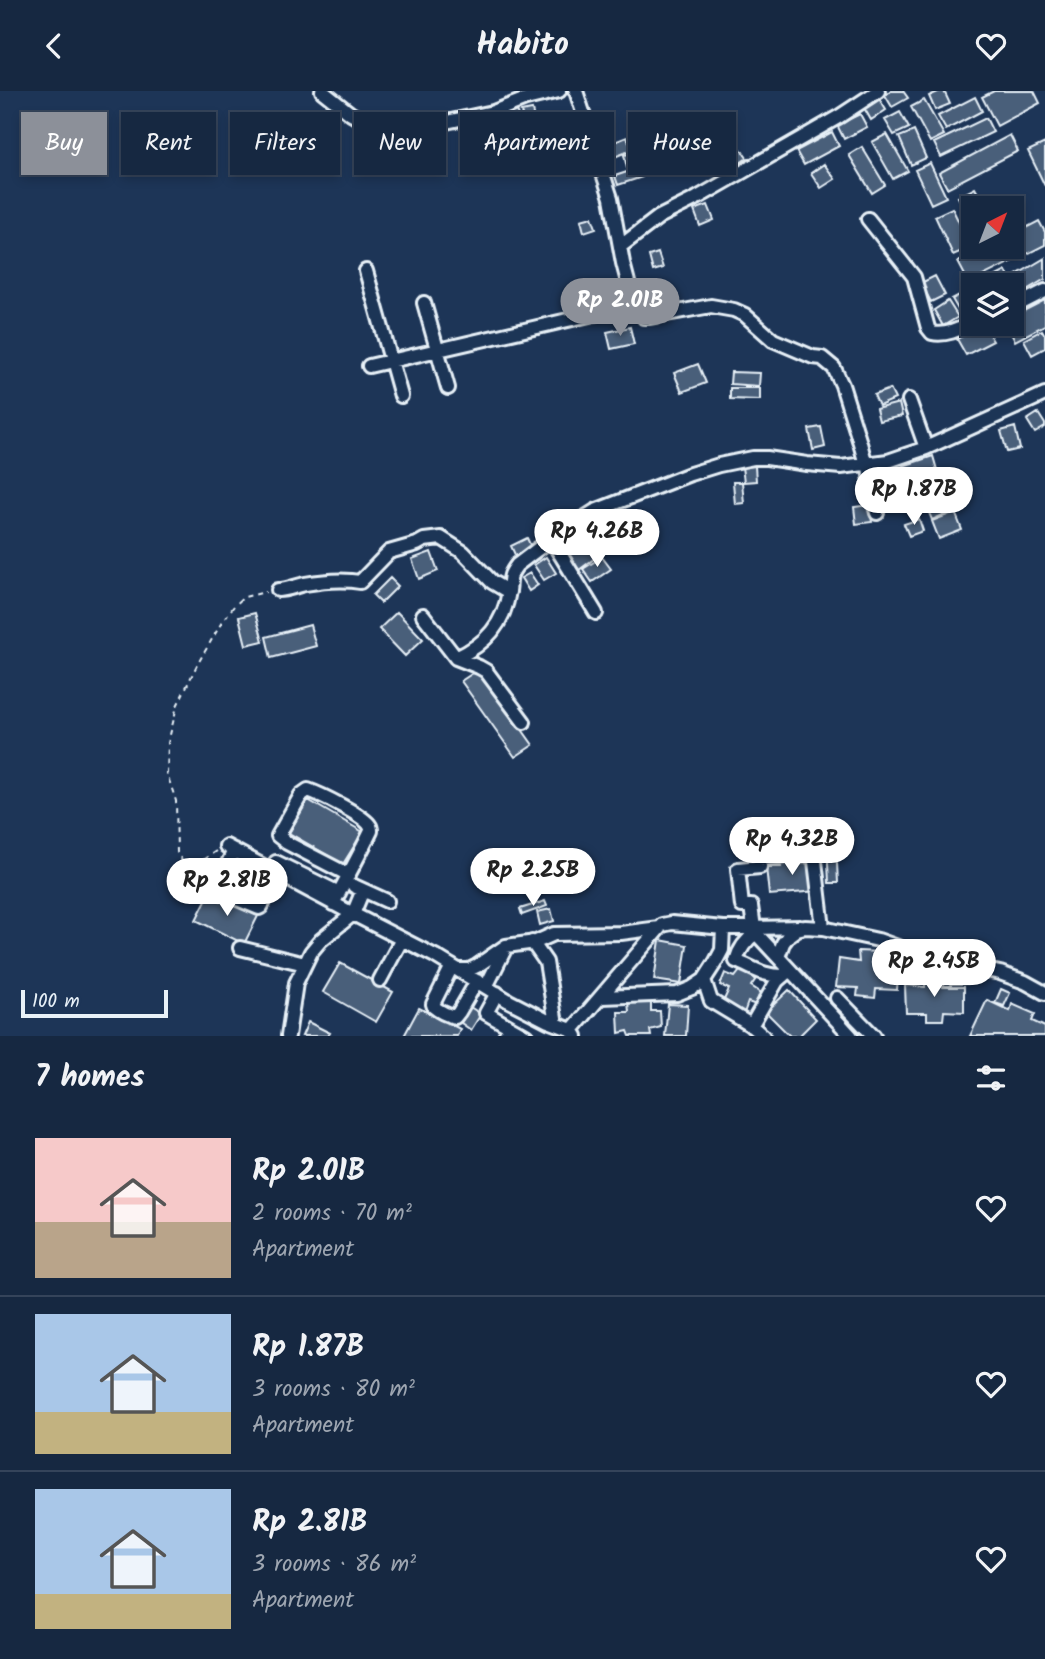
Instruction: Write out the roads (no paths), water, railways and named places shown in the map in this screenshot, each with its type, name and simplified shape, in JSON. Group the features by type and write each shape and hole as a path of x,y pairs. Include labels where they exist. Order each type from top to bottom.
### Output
{"street":[{"path":"322,91 351,114 377,128 404,131 493,111 559,91"},
{"path":"576,91 611,198 623,263 636,304 644,317 711,306 734,310 745,315 773,340 813,357 822,358 834,369 842,385 867,465 877,513"},
{"path":"621,246 659,216 697,198 840,116 878,91"},
{"path":"868,219 914,277 928,328 932,333 942,334 961,329"},
{"path":"366,271 401,396"},
{"path":"1024,302 1045,291"},
{"path":"424,303 448,388"},
{"path":"369,366 636,304"},
{"path":"456,658 474,649 500,621 509,593 510,574 517,565 595,511 677,479 719,465 753,458 841,467 888,461 926,448 1045,394"},
{"path":"909,400 926,448"},
{"path":"278,590 326,581 360,582 389,552 424,540 441,538 463,552 492,582 509,593"},
{"path":"551,539 596,614"},
{"path":"423,615 456,658 486,671 524,722"},
{"path":"288,1036 296,983 311,952 321,940 354,914 355,884 371,831 364,819 320,794 308,790 301,795 278,837 355,884 387,901"},
{"path":"286,843 276,869 261,907 218,891 230,848 276,869 336,898 354,914 456,968 565,1031"},
{"path":"736,961 738,952 753,929 751,905 742,906 738,869 760,867 760,859 814,853 823,928"},
{"path":"336,898 355,884"},
{"path":"565,1031 602,997 659,929 672,923 753,929 823,928 878,940 928,958 1000,974 1025,982 1045,993"},
{"path":"778,957 789,935 805,927"},
{"path":"602,997 677,994 692,988 704,980 722,950 723,928"},
{"path":"456,968 469,969 506,946 532,942 554,934 621,933 659,929"},
{"path":"753,929 778,957 787,973 851,1036"},
{"path":"380,981 402,939"},
{"path":"532,942 546,962 565,1031"},
{"path":"456,968 433,1004 440,1012 455,1017 487,987 506,946"},
{"path":"240,948 305,964"},
{"path":"715,963 728,964 736,961 763,974 787,973"},
{"path":"751,1026 777,981 787,973"},
{"path":"704,980 711,1001 763,1036"},
{"path":"487,987 486,1013 507,1032 526,1036"},
{"path":"837,998 874,1036"}]}
